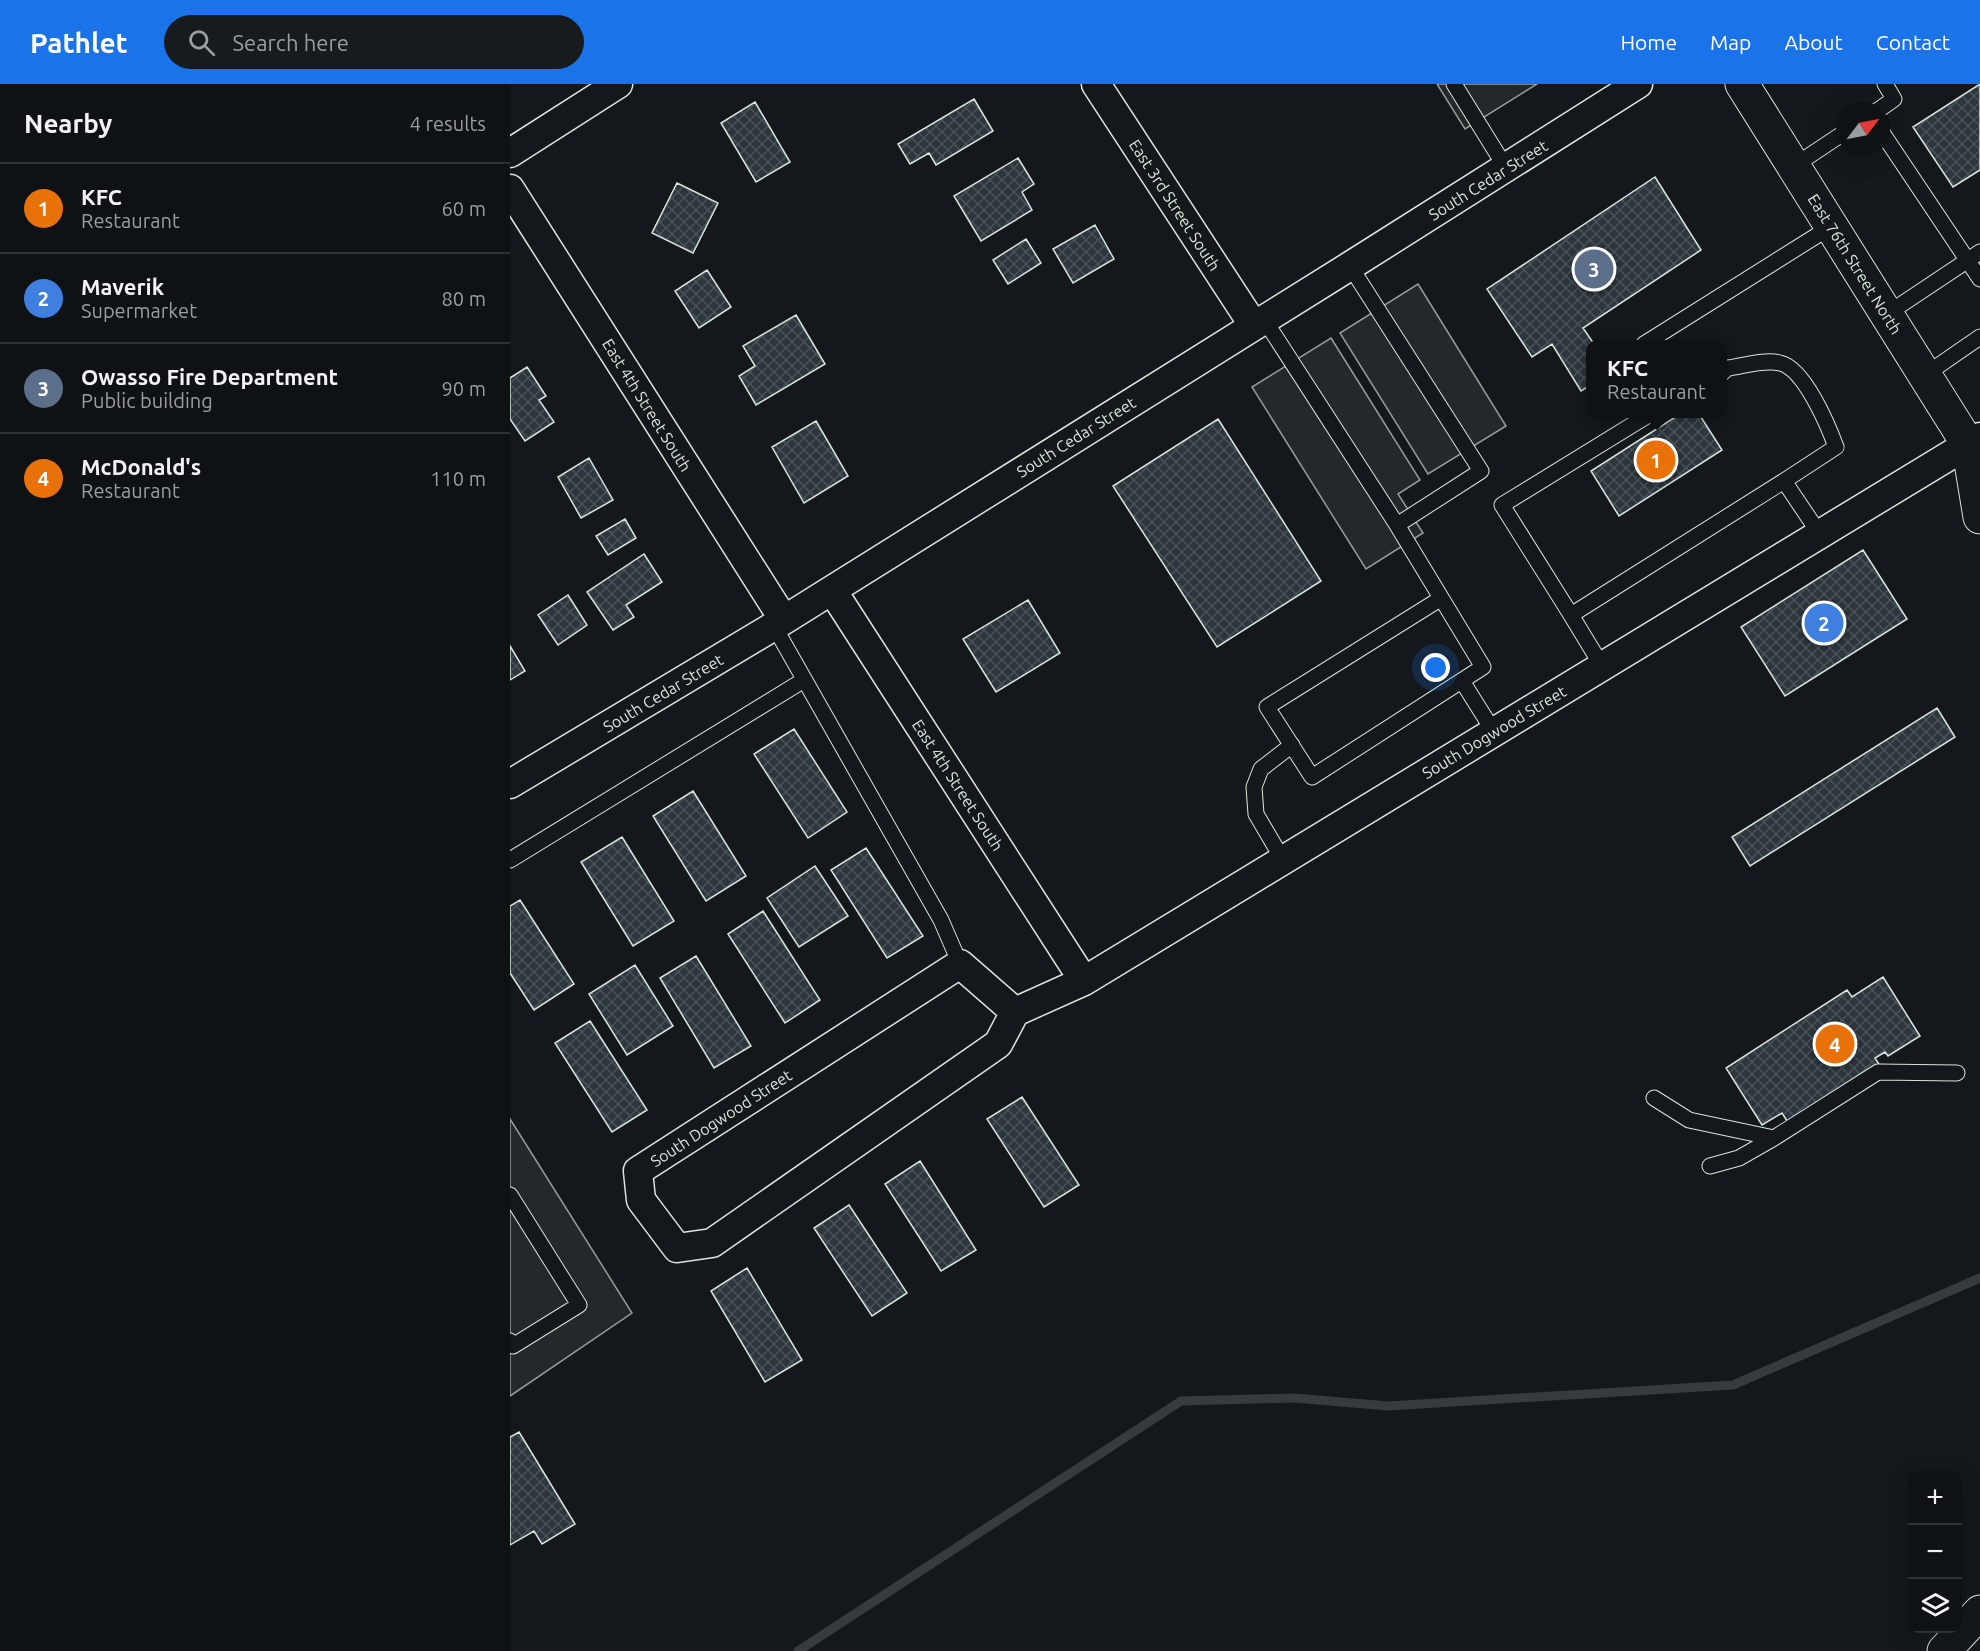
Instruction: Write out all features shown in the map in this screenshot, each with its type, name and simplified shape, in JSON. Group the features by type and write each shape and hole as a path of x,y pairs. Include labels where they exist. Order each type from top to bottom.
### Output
{"main road":[{"name":"East 76th Street North","path":"1742,84 1925,375 1976,445 1980,517"},
{"path":"1944,1651 1980,1612"}],"street":[{"path":"510,153 618,84"},
{"name":"East 3rd Street South","path":"1096,84 1259,323"},
{"name":"South Cedar Street","path":"510,784 779,623 1638,84"},
{"name":"East 4th Street South","path":"510,189 779,623"},
{"name":"South Dogwood Street","path":"960,964 638,1171 641,1200 677,1248 712,1243 989,1051 998,1044 1015,1012 1084,981 1819,533 1976,445"},
{"name":"East 4th Street South","path":"832,590 1084,981"},
{"path":"960,964 1015,1012"}],"lane":[{"path":"1454,84 1506,168"},
{"path":"1885,84 1894,99 1890,102"},
{"path":"1794,166 1836,138"},
{"path":"1890,142 1974,256 1980,279"},
{"path":"1652,340 1832,226"},
{"path":"1887,314 1974,256"},
{"path":"1350,266 1481,471 1396,525"},
{"path":"1259,323 1396,525 1483,667 1312,777 1267,707 1440,599"},
{"path":"1925,375 1980,337"},
{"path":"1571,615 1836,447 1823,412 1794,371 1780,363 1727,369"},
{"path":"1602,666 1502,505 1643,418"},
{"path":"1784,481 1819,533"},
{"path":"779,623 804,680 941,920 960,964"},
{"path":"510,860 804,680"},
{"path":"1462,681 1494,732"},
{"path":"1283,860 1256,814 1254,787 1261,769 1292,745"},
{"path":"1710,1166 1739,1158 1878,1072 1957,1073"},
{"path":"1654,1098 1689,1120 1774,1138"},
{"path":"510,1195 579,1305 513,1346 510,1341"}],"shaded area":[{"path":"1437,84 1537,84 1465,129"},
{"path":"1418,284 1506,426 1428,474 1340,333"},
{"path":"1331,338 1420,480 1398,494 1423,533 1366,569 1252,387"},
{"path":"510,1119 632,1313 510,1396"}],"building":[{"path":"1980,84 1980,170 1953,187 1913,127"},
{"path":"974,99 993,131 936,165 929,153 910,164 898,144"},
{"path":"755,102 790,162 756,182 721,123"},
{"path":"1018,158 1034,184 1022,192 1032,210 981,241 954,196"},
{"path":"1655,177 1701,250 1583,328 1591,340 1586,340 1586,388 1581,391 1552,344 1532,357 1487,289"},
{"path":"677,183 718,203 693,253 652,233"},
{"path":"1095,225 1114,259 1073,283 1053,249"},
{"path":"1026,239 1041,263 1008,284 993,260"},
{"path":"707,270 731,307 699,328 675,291"},
{"path":"796,315 825,364 756,405 739,376 755,366 743,346"},
{"path":"527,367 546,396 539,400 554,422 525,441 510,419 510,378"},
{"path":"1674,418 1702,418 1722,450 1619,516 1591,471"},
{"path":"1218,419 1321,581 1217,647 1113,486"},
{"path":"816,421 848,476 804,503 772,447"},
{"path":"589,458 613,500 581,518 558,477"},
{"path":"625,519 636,538 608,555 596,536"},
{"path":"1863,550 1907,619 1785,696 1741,627"},
{"path":"644,554 662,582 626,605 634,617 613,630 587,592"},
{"path":"568,595 587,625 558,645 538,615"},
{"path":"1028,600 1060,653 996,692 963,639"},
{"path":"510,646 525,671 510,680"},
{"path":"1937,708 1955,737 1750,866 1732,837"},
{"path":"794,729 847,812 808,838 754,754"},
{"path":"693,791 746,876 706,901 653,816"},
{"path":"622,837 674,921 633,946 581,862"},
{"path":"866,848 923,936 887,958 831,870"},
{"path":"815,866 848,916 799,947 767,898"},
{"path":"520,900 574,984 534,1010 510,973 510,906"},
{"path":"763,911 820,1000 785,1023 728,934"},
{"path":"696,956 751,1046 714,1068 660,978"},
{"path":"635,965 673,1026 627,1055 589,994"},
{"path":"1883,977 1920,1036 1888,1056 1885,1052 1875,1058 1880,1066 1789,1124 1782,1113 1762,1125 1726,1068 1847,990 1852,997"},
{"path":"590,1021 647,1110 612,1132 555,1043"},
{"path":"1022,1097 1079,1185 1044,1207 987,1119"},
{"path":"920,1161 976,1250 941,1271 885,1184"},
{"path":"849,1205 907,1293 872,1316 814,1228"},
{"path":"747,1268 802,1360 765,1382 711,1291"},
{"path":"519,1432 575,1524 542,1544 534,1531 510,1545 510,1437"}],"waterway":[{"path":"798,1651 1181,1401 1294,1398 1388,1406 1733,1385 1980,1278"}],"place":[{"name":"Owasso Fire Department","path":"1594,269"},
{"name":"KFC","path":"1656,460"},
{"name":"Maverik","path":"1824,623"},
{"name":"McDonald's","path":"1835,1044"}]}
